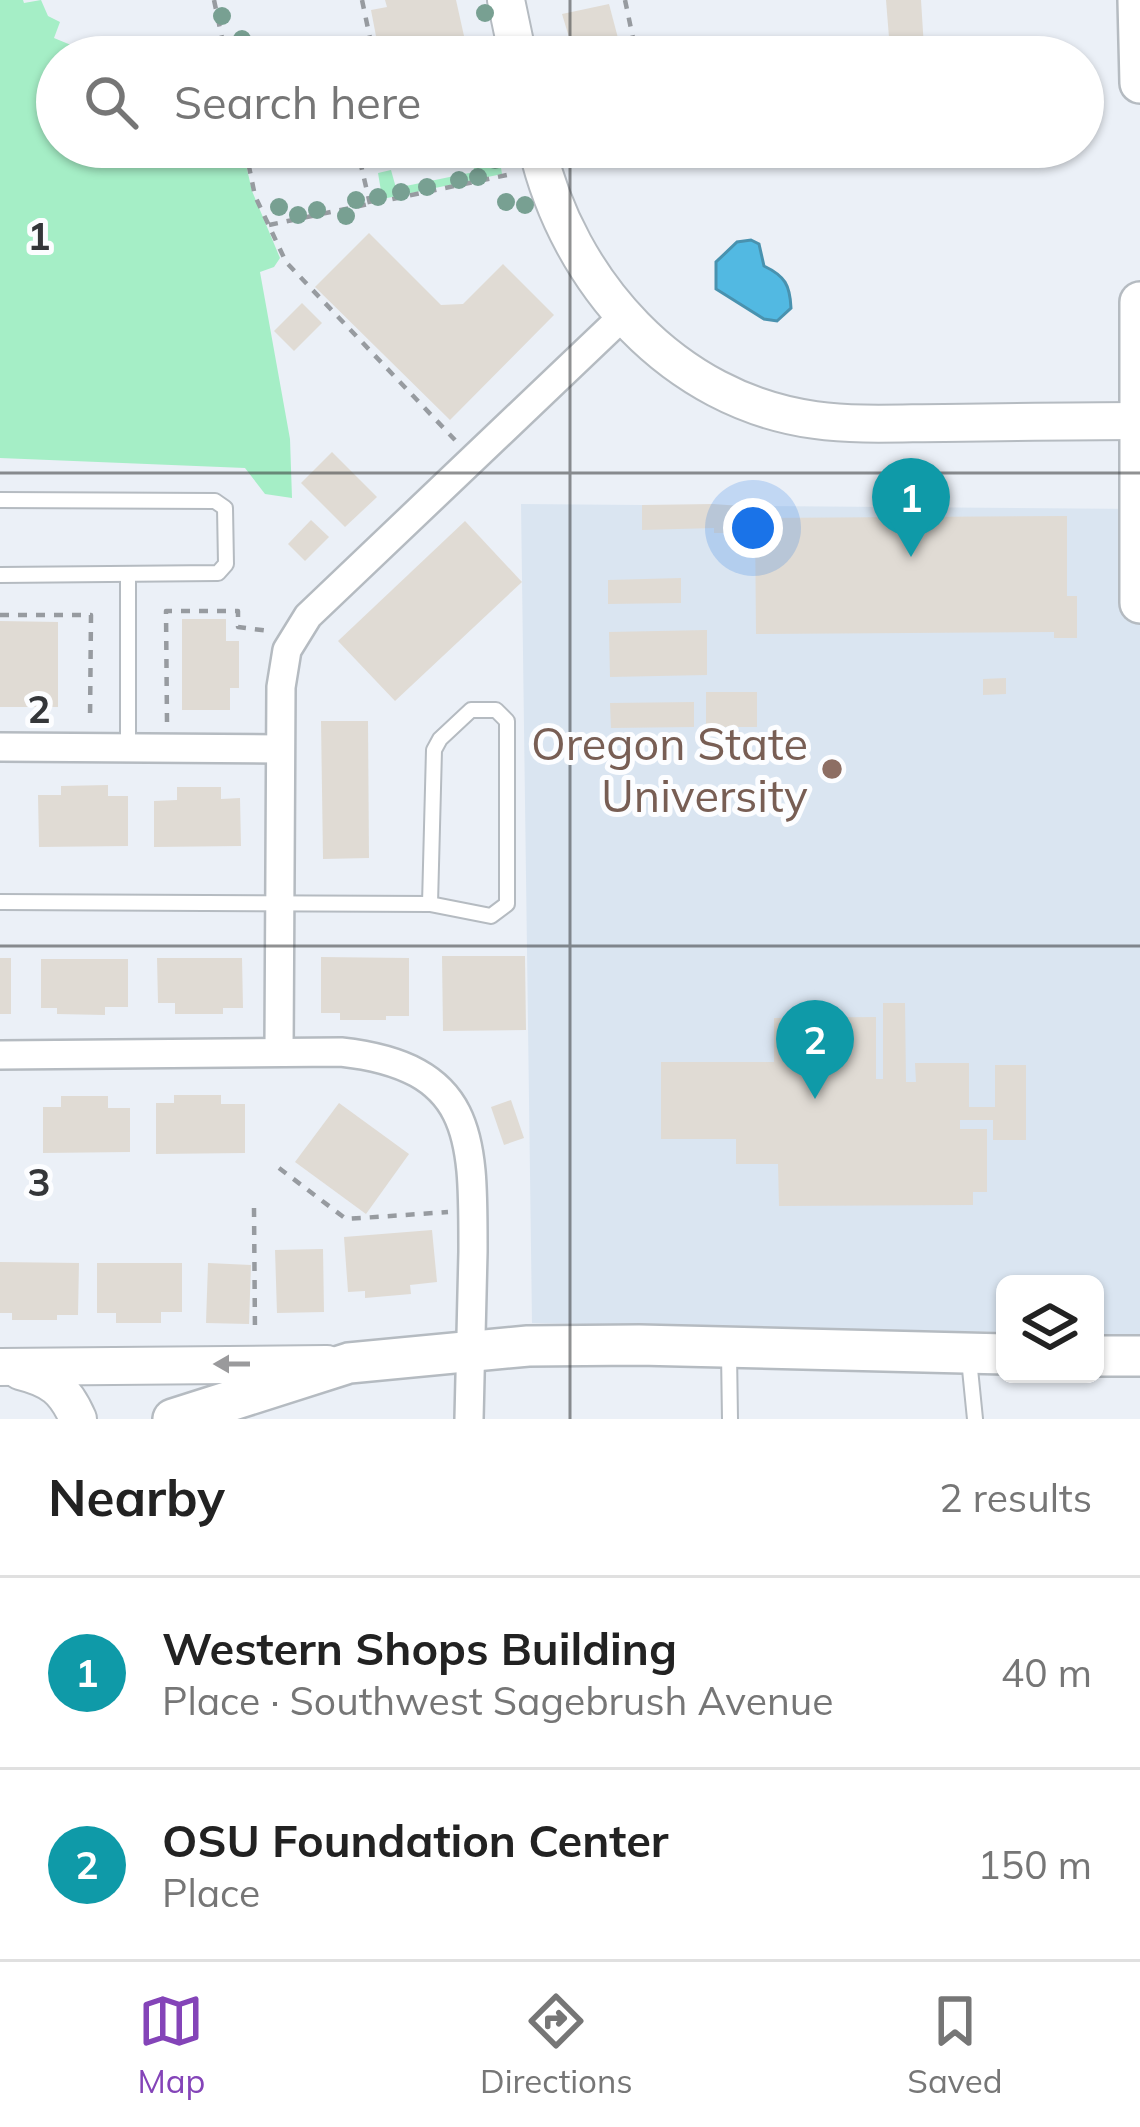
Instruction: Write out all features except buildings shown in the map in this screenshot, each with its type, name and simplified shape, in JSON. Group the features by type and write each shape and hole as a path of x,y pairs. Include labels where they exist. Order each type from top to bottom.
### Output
{"main road":[{"path":"1138,0 1140,83"},
{"path":"1140,302 1140,603"},
{"path":"173,1419 349,1364 471,1351 595,1345 987,1354"},
{"path":"1104,1356 1140,1356"}],"street":[{"path":"506,0 514,36"},
{"path":"543,168 550,196 575,249 622,316 674,361 726,394 812,420 864,424 1138,421"},
{"path":"279,1051 279,749 287,650 308,616 622,316"},
{"path":"0,747 279,749"},
{"path":"0,1055 341,1052 396,1061 436,1086 457,1112 472,1161 469,1419"},
{"path":"0,1368 349,1364"},
{"path":"0,1368 47,1378 66,1393 78,1419"}],"lane":[{"path":"0,500 214,502 225,508 226,564 218,573 0,575"},
{"path":"128,574 128,748"},
{"path":"0,902 430,904 491,916 507,904 507,721 496,710 471,710 434,750 430,904"},
{"path":"729,1348 730,1419"},
{"path":"975,1419 987,1354"}],"path":[{"path":"214,0 222,36"},
{"path":"362,0 370,36"},
{"path":"625,0 633,36"},
{"path":"249,168 255,196 292,271 455,440"},
{"path":"362,168 370,204"},
{"path":"269,225 507,176"},
{"path":"167,722 166,611 238,611 238,627 269,631"},
{"path":"0,615 91,615 90,722"},
{"path":"279,1168 346,1219 473,1211"},
{"path":"254,1208 255,1333"}],"shaded area":[{"name":"Oregon State University","path":"521,504 1140,509 1140,1335 1104,1334 1104,1275 996,1275 996,1332 532,1323"}],"green space":[{"path":"0,0 41,0 48,16 60,22 55,36 36,36 36,168 247,168 280,258 274,267 260,272 290,439 292,498 265,494 245,468 0,458"},
{"path":"474,168 501,168 502,174 373,201 371,194 381,191 378,173 391,170 396,188 474,172"}],"water":[{"path":"737,242 759,244 764,266 788,287 791,308 777,321 764,319 716,289 716,262"}],"place":[{"name":"Western Shops Building","path":"911,557"},
{"name":"Oregon State University","path":"832,769"},
{"name":"OSU Foundation Center","path":"815,1099"}]}
